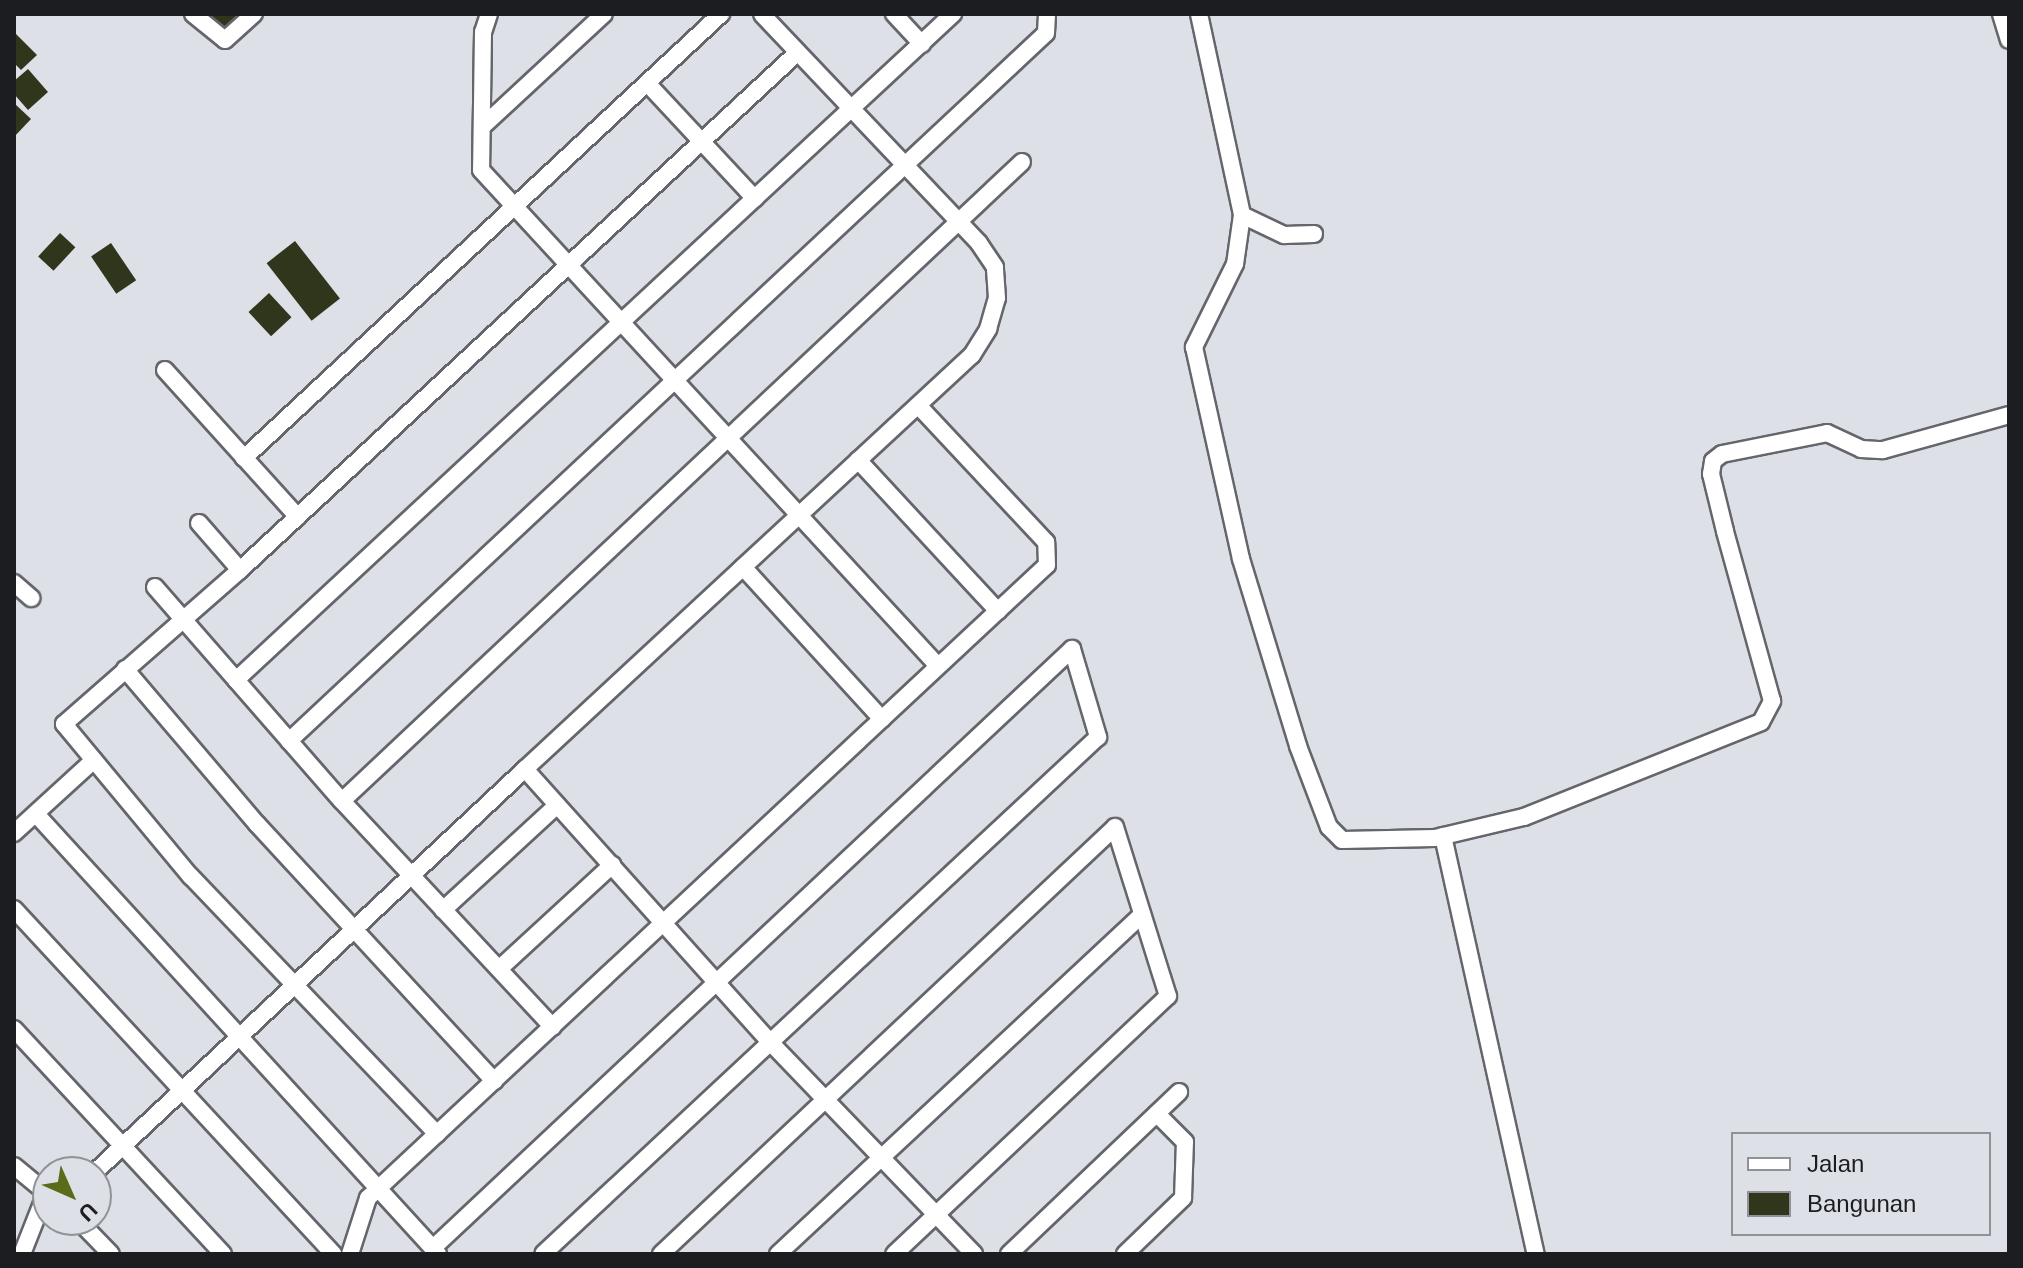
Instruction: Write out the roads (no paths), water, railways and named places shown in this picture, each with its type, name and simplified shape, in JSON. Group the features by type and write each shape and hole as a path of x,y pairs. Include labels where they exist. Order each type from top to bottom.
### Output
{"street":[{"path":"193,14 225,40 254,14"},
{"path":"489,14 483,32 481,170 624,321 938,666"},
{"path":"482,127 604,14"},
{"path":"244,458 721,14"},
{"path":"112,1156 972,355 988,329 997,298 995,267 959,222 762,14"},
{"path":"894,14 922,44"},
{"path":"624,321 953,14"},
{"path":"289,741 1046,33 1047,14"},
{"path":"1199,14 1242,215 1235,264 1194,347 1221,481 1298,746 1337,838 1362,843 1443,836 1524,817 1761,722 1772,701 1711,474 1722,454 1827,433 1861,449 1883,450 2009,415"},
{"path":"2001,14 2009,40"},
{"path":"437,1134 191,877 64,724 298,517 798,52"},
{"path":"647,83 755,199"},
{"path":"236,680 852,109"},
{"path":"342,801 1022,162"},
{"path":"1242,215 1284,235 1314,234"},
{"path":"165,370 298,517"},
{"path":"350,1254 368,1198 1047,565 1046,542 918,405"},
{"path":"858,460 998,611"},
{"path":"199,523 240,570"},
{"path":"743,567 882,719"},
{"path":"14,583 31,598"},
{"path":"155,587 342,801 553,1027"},
{"path":"36,814 237,1039 436,1251 1072,649 1098,737 543,1254"},
{"path":"125,669 355,930 494,1081"},
{"path":"14,833 94,760"},
{"path":"525,769 771,1043 974,1254"},
{"path":"443,910 557,805"},
{"path":"661,1254 1115,827 1168,996 894,1254"},
{"path":"1443,836 1536,1254"},
{"path":"499,969 612,865"},
{"path":"14,909 333,1254"},
{"path":"778,1254 1142,914"},
{"path":"14,1029 223,1254"},
{"path":"1009,1254 1179,1092"},
{"path":"1125,1254 1183,1198 1185,1142 1157,1114"},
{"path":"14,1166 32,1181"},
{"path":"22,1254 32,1230"},
{"path":"94,1236 111,1254"}]}
